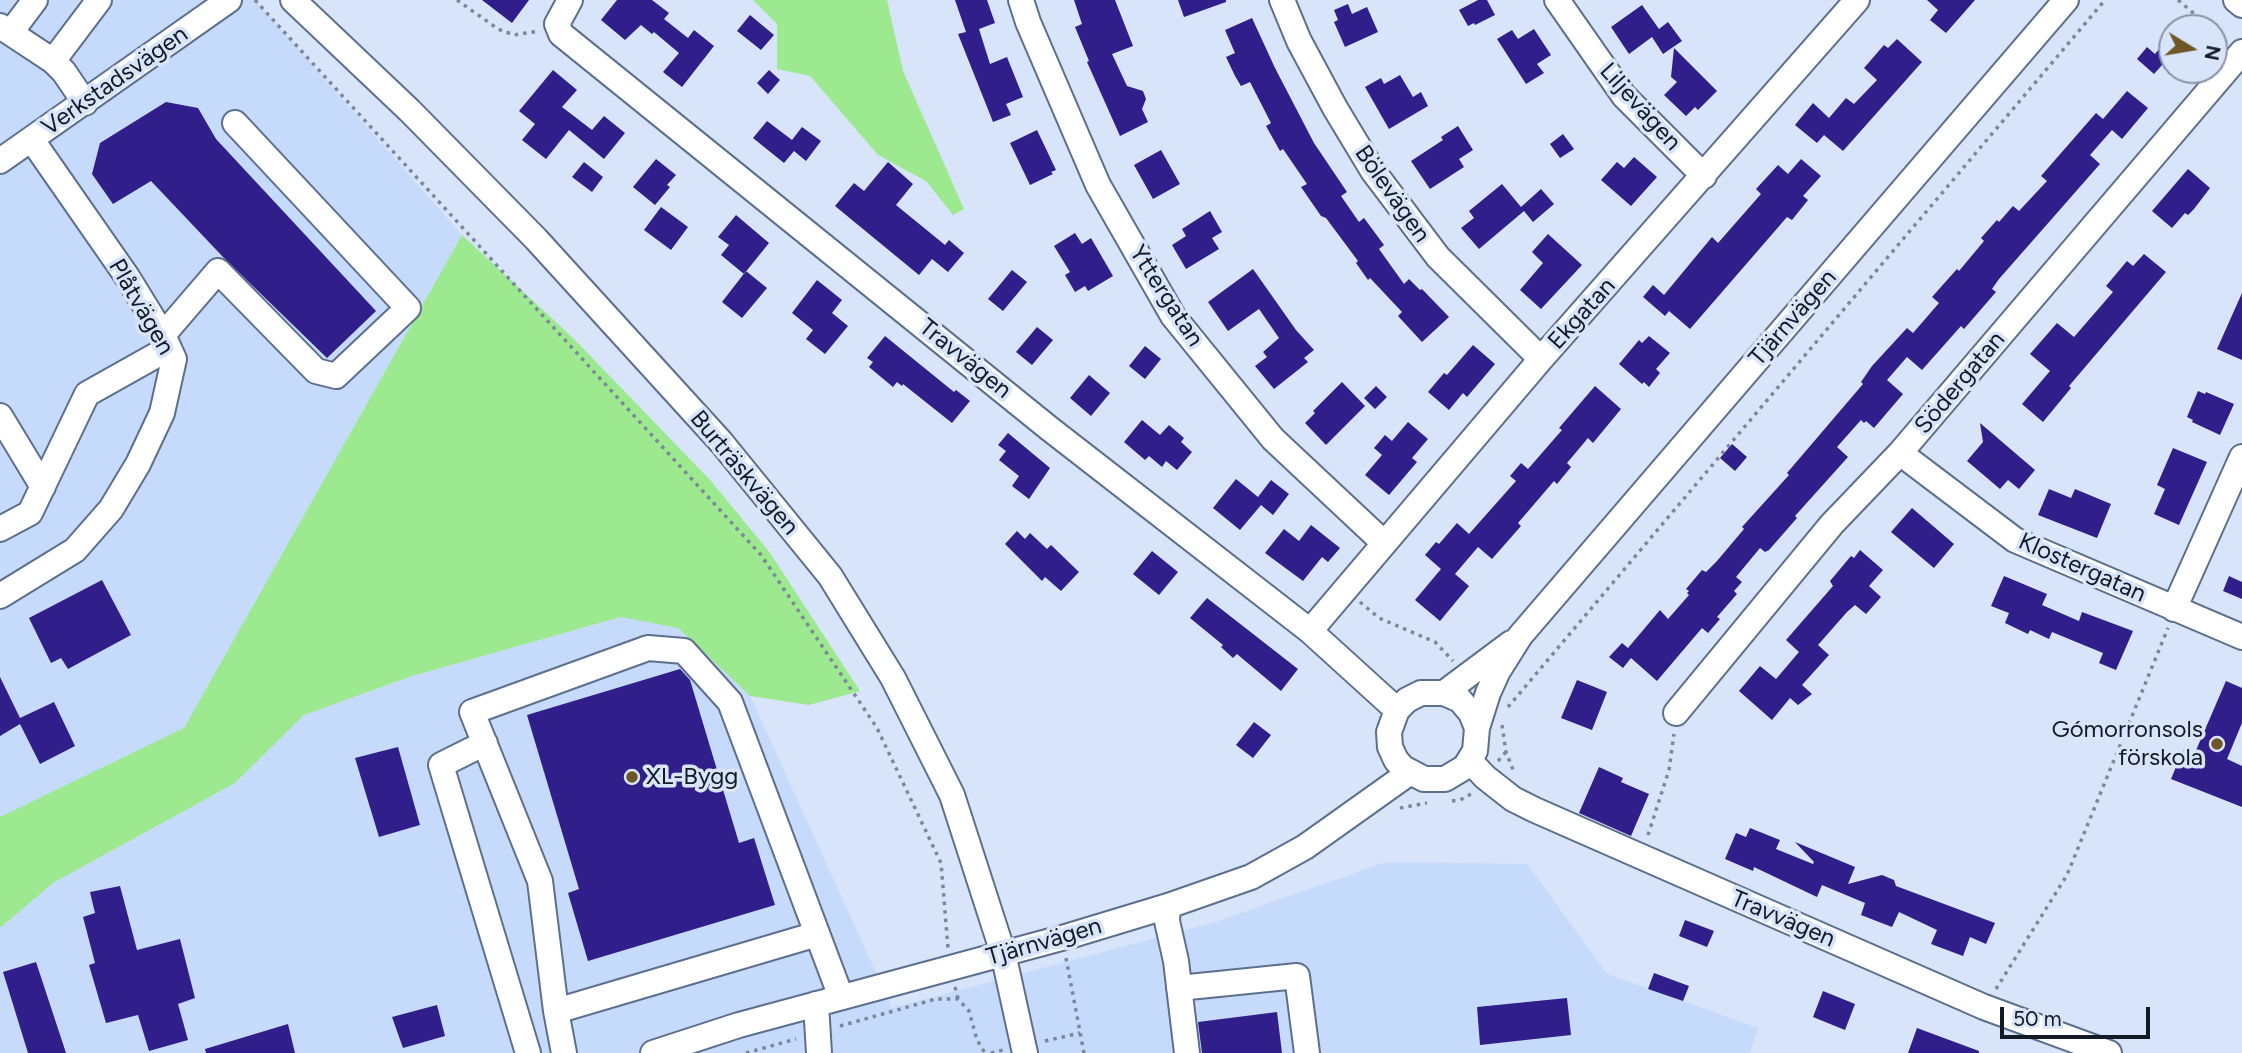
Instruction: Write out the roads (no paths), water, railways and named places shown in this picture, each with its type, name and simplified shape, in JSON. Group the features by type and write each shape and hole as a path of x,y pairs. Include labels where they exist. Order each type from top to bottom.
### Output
{"street":[{"path":"35,0 6,29 53,61 85,103"},
{"path":"53,61 99,0"},
{"name":"Verkstadsvägen","path":"0,160 229,0"},
{"name":"Burträskvägen","path":"293,0 410,111 536,239 721,442 830,576 894,678 952,795 1003,953 1025,1053"},
{"name":"Travvägen","path":"570,0 557,24 561,34 974,367 1310,631 1397,710"},
{"name":"Yttergatan","path":"1021,0 1098,184 1173,316 1273,439 1384,543"},
{"name":"Bölevägen","path":"1282,0 1299,41 1373,171 1438,257 1541,359"},
{"name":"Liljevägen","path":"1557,0 1624,96 1704,176"},
{"name":"Ekgatan","path":"1310,631 1541,359 1857,0"},
{"name":"Tjärnvägen","path":"1477,728 1493,682 1520,636 2066,0"},
{"path":"2236,0 2242,5"},
{"name":"Södergatan","path":"1676,713 1832,524 1900,453 2242,52"},
{"path":"0,529 30,513 87,394 166,341 218,271 316,371 336,376 408,308 235,123"},
{"name":"Plåtvägen","path":"0,596 75,550 111,509 138,464 162,413 174,359 128,278 32,140"},
{"path":"0,416 43,487"},
{"name":"Klostergatan","path":"1900,453 2015,540 2242,637"},
{"path":"2174,609 2242,457"},
{"name":"Tjärnvägen","path":"1444,693 1520,636"},
{"path":"564,1053 556,1011 540,881 472,712 648,648 684,651 730,702 841,998"},
{"path":"1422,693 1444,693 1465,705 1477,728 1477,743 1470,761 1459,772 1445,779 1424,779 1409,773 1396,760 1390,747 1389,732 1397,710 1408,700 1422,693"},
{"path":"485,743 441,765 528,1053"},
{"name":"Travvägen","path":"1470,761 1513,799 1984,1007 2109,1053"},
{"name":"Tjärnvägen","path":"653,1053 739,1025 1168,906 1251,877 1305,847 1409,773"},
{"path":"1168,906 1167,921 1176,961 1187,1053"},
{"path":"556,1011 817,934"},
{"path":"1179,988 1297,976 1307,1053"},
{"path":"816,1004 818,1043"}],"place":[{"name":"Gómorronsols förskola","path":"2217,744"},
{"name":"XL-Bygg","path":"632,777"}]}
